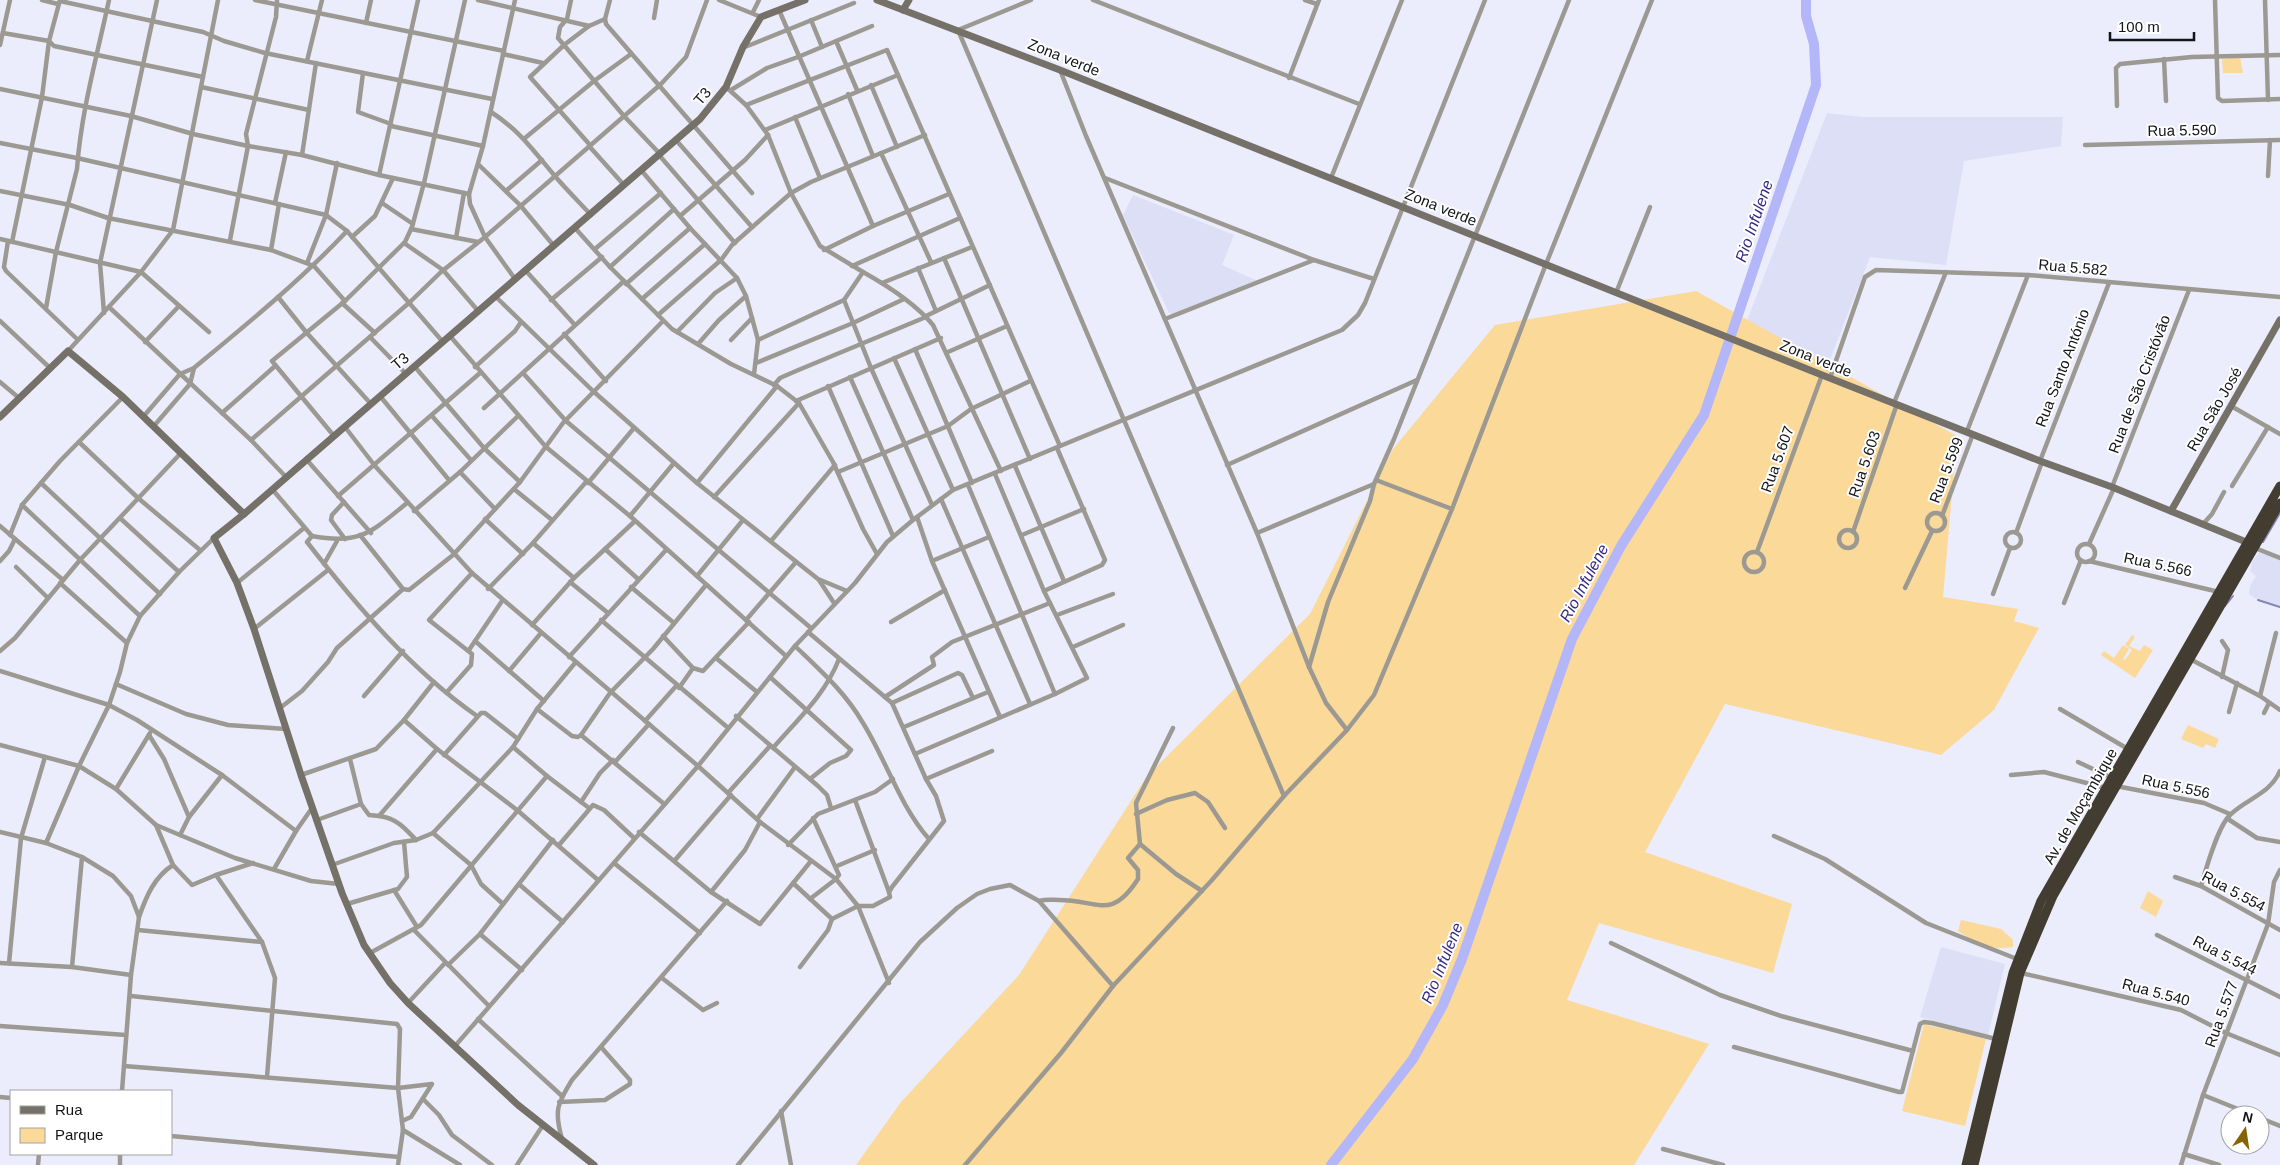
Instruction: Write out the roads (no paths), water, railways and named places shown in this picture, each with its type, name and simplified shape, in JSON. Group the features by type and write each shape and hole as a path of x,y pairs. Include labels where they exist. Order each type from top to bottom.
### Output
{"highway":[{"name":"Av. de Moçambique","path":"1966,1165 2017,959 2042,901 2106,788 2114,782 2190,660 2252,545 2280,486"},
{"name":"Av. de Moçambique","path":"1974,1165 2020,973 2053,896 2129,750 2221,592 2280,503"}],"street":[{"path":"0,41 10,0"},
{"path":"42,0 203,32 265,53 492,99"},
{"path":"46,308 56,252 70,205 85,107 98,56 109,0"},
{"path":"104,312 100,263 108,218 157,0"},
{"path":"0,418 110,307 141,272 173,230 218,0"},
{"path":"255,0 276,2 503,53 543,64"},
{"path":"307,61 322,0"},
{"path":"366,23 371,0"},
{"path":"379,175 418,0"},
{"path":"334,436 274,367 272,359 343,302 404,244 412,227 424,183 465,0"},
{"path":"478,0 567,19 589,26"},
{"path":"456,238 466,193 479,165 484,146 492,99 515,0"},
{"path":"571,0 567,19 560,27 558,35 564,45 624,116 699,199 735,243"},
{"path":"610,0 604,19 589,26 564,45 530,77 624,185"},
{"path":"654,18 657,0"},
{"path":"251,440 335,365 375,333 443,270 485,237 554,175 661,84 686,58 707,0"},
{"path":"719,0 753,12 761,17 805,0"},
{"path":"753,12 759,0"},
{"path":"877,0 903,10 909,0"},
{"path":"1031,0 958,30 1284,796"},
{"path":"1093,0 1359,104"},
{"path":"1289,78 1318,2 1305,0"},
{"path":"1331,178 1402,0"},
{"path":"455,1046 698,766 727,727 786,656 834,602 847,591 893,536 912,520 953,490 1125,421 1342,330 1358,315 1485,0"},
{"path":"1309,667 1328,602 1569,0"},
{"path":"965,1165 1061,1053 1113,986 1202,890 1284,796 1348,730 1374,695 1452,509 1546,264 1652,0"},
{"path":"2215,0 2218,98 2220,100 2280,99"},
{"path":"2265,0 2268,100"},
{"path":"59,2 49,41 42,97 4,267 77,339"},
{"path":"230,240 248,146 246,134 265,53 276,17 276,2"},
{"path":"743,47 854,3"},
{"path":"779,10 873,226"},
{"name":"Zona verde","path":"903,10 1060,70 2041,462 2113,487 2171,511"},
{"name":"T3","path":"214,538 479,312 709,110 729,89 743,47 761,17"},
{"path":"604,19 752,193"},
{"path":"810,20 822,47"},
{"path":"872,26 767,68 729,89 746,105 768,135 791,193 820,246 882,283 926,316 948,352 971,409 1002,471"},
{"path":"3,33 49,41 54,46 143,66 203,77"},
{"path":"836,41 857,90"},
{"path":"746,105 887,50 990,285 1105,560 1102,565 1044,591"},
{"path":"525,138 594,81 632,54"},
{"path":"2117,106 2116,68 2120,64 2216,56 2280,55"},
{"path":"2164,59 2166,101"},
{"path":"302,154 316,63"},
{"path":"1060,70 1195,392 1257,533 1309,667 1326,703 1348,730"},
{"path":"363,73 358,112 391,125 484,146"},
{"path":"765,130 857,90 898,75"},
{"path":"871,85 897,147"},
{"path":"201,87 309,110"},
{"path":"0,89 131,116 193,134 248,146 302,154 379,175 466,193"},
{"path":"848,94 873,156"},
{"path":"491,112 507,122 525,138 554,175 591,215"},
{"path":"795,117 820,178"},
{"path":"680,216 734,170 768,135"},
{"path":"658,315 721,260 735,243 791,193 820,178 925,135"},
{"path":"676,140 752,227"},
{"path":"2268,176 2270,140"},
{"name":"Rua 5.590","path":"2085,145 2280,140"},
{"path":"0,144 77,158 326,215 347,231 443,342"},
{"path":"271,250 286,152"},
{"path":"881,153 931,262"},
{"path":"506,191 542,160"},
{"path":"307,263 326,215 337,163"},
{"path":"479,165 520,206 554,246"},
{"path":"641,170 690,228 737,278 746,296 758,340 754,374"},
{"path":"352,237 368,224 382,203 393,178"},
{"path":"1105,178 1314,260 1374,279"},
{"path":"0,191 70,205 108,218 230,240 271,250 307,263 314,266 343,302 375,333"},
{"path":"466,193 485,237 515,279"},
{"path":"595,249 661,194"},
{"path":"824,250 907,210 949,194"},
{"path":"382,203 412,227 478,242"},
{"path":"1616,293 1650,207"},
{"path":"610,267 674,209"},
{"path":"852,266 960,218"},
{"path":"576,228 625,283 676,332 731,364 775,385 798,402 835,465 863,529 877,554"},
{"path":"484,408 574,324 690,228"},
{"path":"143,417 180,374 194,368 278,297 314,266 347,231"},
{"path":"0,239 141,272 209,332"},
{"path":"404,244 443,270 479,312"},
{"path":"642,299 705,244"},
{"path":"882,283 972,247"},
{"path":"552,300 602,257"},
{"path":"944,258 1030,459"},
{"path":"1165,319 1314,260"},
{"path":"918,268 936,311"},
{"name":"Rua 5.582","path":"1830,378 1865,277 1876,270 2028,275 2280,297"},
{"path":"526,271 574,324"},
{"path":"758,340 844,300 863,272"},
{"name":"Rua 5.603","path":"1854,532 1896,404 1946,272"},
{"name":"Rua 5.599","path":"1942,516 1970,433 2028,275"},
{"path":"676,332 716,293 737,278"},
{"name":"Rua Santo António","path":"2016,533 2109,283"},
{"path":"697,482 780,378 926,316 990,285"},
{"name":"Rua de São Cristóvão","path":"2089,544 2189,290"},
{"path":"698,344 719,320 746,296"},
{"path":"278,297 306,332 370,404"},
{"path":"496,297 548,350 714,497 818,579 847,591"},
{"path":"756,364 904,299"},
{"path":"844,300 870,368 932,505"},
{"path":"145,342 179,306"},
{"path":"110,307 251,440 286,477"},
{"path":"730,340 752,318"},
{"name":"Rua São José","path":"2171,511 2280,320"},
{"path":"0,321 50,368"},
{"path":"360,535 403,589 409,590 454,555 520,482 566,421 593,391 606,381 663,321"},
{"path":"475,366 515,331 521,322"},
{"path":"948,352 1007,326"},
{"path":"564,334 606,381"},
{"path":"450,336 480,373 546,447 587,483 630,516 786,656"},
{"path":"370,337 406,374"},
{"path":"714,497 798,402 828,386 941,338"},
{"path":"915,349 948,426 989,537 1055,694"},
{"path":"68,350 122,397 244,514"},
{"path":"894,358 953,490"},
{"path":"222,413 274,367"},
{"path":"415,367 484,448 520,482"},
{"path":"154,427 190,384 194,368"},
{"path":"338,496 375,466 480,373"},
{"path":"523,373 566,421 719,550 839,659 892,703 926,779 936,796 944,819 943,824 929,839 889,892"},
{"name":"Rua 5.607","path":"1757,552 1822,375"},
{"path":"850,377 912,520"},
{"path":"1227,465 1417,380"},
{"path":"838,472 948,426 971,409 1030,381"},
{"path":"0,382 19,398"},
{"path":"828,386 893,536"},
{"path":"380,396 449,480"},
{"path":"10,535 22,505 40,483 122,397"},
{"path":"2231,406 2280,434"},
{"path":"432,416 471,460"},
{"path":"414,512 460,472 518,416"},
{"path":"345,427 414,512 454,555 502,601 647,722 759,821 788,845 836,879 858,906 889,983"},
{"path":"2232,486 2268,427"},
{"path":"488,588 523,554 634,428"},
{"path":"79,442 138,498 200,550"},
{"path":"0,651 15,638 100,538 180,454"},
{"path":"306,460 370,533"},
{"path":"630,516 674,462"},
{"path":"771,542 835,465"},
{"path":"1015,466 1064,581"},
{"path":"460,472 495,509"},
{"path":"915,754 1055,694 1087,678 1044,591 995,474"},
{"path":"1257,533 1375,482 1452,509"},
{"path":"40,483 160,594"},
{"path":"514,489 552,520"},
{"path":"272,490 312,536 337,541 370,533 407,503"},
{"path":"2203,524 2212,514 2224,492"},
{"path":"941,499 1030,704"},
{"path":"344,502 332,514 331,520 346,539"},
{"path":"22,505 140,616"},
{"path":"1022,535 1084,509"},
{"path":"2171,511 2280,558"},
{"path":"1934,514 1942,516 1945,524 1942,529 1932,531 1927,521 1934,514"},
{"path":"917,517 932,561 1000,717"},
{"path":"120,518 179,572"},
{"path":"485,519 523,554"},
{"path":"697,576 743,520"},
{"path":"532,625 572,580 635,521"},
{"path":"0,526 127,643"},
{"path":"237,583 304,528"},
{"path":"1848,530 1854,532 1857,536 1856,544 1844,547 1839,541 1841,532 1848,530"},
{"path":"1905,588 1932,531"},
{"path":"2012,532 2016,533 2019,535 2020,543 2014,548 2010,548 2005,542 2005,537 2012,532"},
{"path":"312,536 307,542 328,570 371,617 434,682 477,716"},
{"path":"932,561 989,537"},
{"path":"46,843 79,766 109,705 127,643 140,616 179,572 214,538 237,583 254,629 316,820 364,945 390,983 408,1003 518,1105 594,1165"},
{"path":"0,561 9,551 15,539"},
{"path":"324,564 337,541"},
{"path":"533,543 608,613"},
{"path":"2089,544 2093,547 2095,555 2089,562 2078,557 2078,549 2081,545 2089,544"},
{"path":"1993,594 2010,548"},
{"path":"605,549 638,579"},
{"path":"569,656 666,550"},
{"path":"1757,552 1762,556 1764,564 1761,571 1753,572 1745,567 1745,560 1748,553 1757,552"},
{"path":"2064,603 2081,560"},
{"path":"663,636 694,668 700,671 706,670 796,562"},
{"name":"Rua 5.566","path":"2089,562 2221,592"},
{"path":"16,566 48,598"},
{"path":"254,629 328,570"},
{"path":"447,692 471,665 473,659 469,650 429,620 472,573"},
{"path":"818,579 834,602"},
{"path":"537,709 572,736 578,737 581,735 610,693 706,586"},
{"path":"632,587 674,623"},
{"path":"280,708 314,679 336,648 403,589"},
{"path":"891,622 945,590"},
{"path":"1057,615 1113,594"},
{"path":"469,650 502,601"},
{"path":"885,697 934,665 932,657 943,648 965,637 995,627 1050,603"},
{"path":"601,620 727,727"},
{"path":"1073,648 1123,625"},
{"path":"509,671 541,633"},
{"path":"2260,696 2276,633"},
{"path":"475,641 544,701"},
{"path":"2222,641 2228,650 2222,677"},
{"path":"795,646 831,680 858,713 912,815 929,839"},
{"path":"364,696 403,651"},
{"path":"716,658 757,692"},
{"path":"675,860 771,747 808,710 831,680 839,659"},
{"path":"2190,660 2260,696 2280,710"},
{"path":"332,865 394,843 416,840 433,833 513,746 537,709 575,663"},
{"path":"581,802 600,773 614,761 694,668"},
{"path":"0,671 109,705 222,775 296,831"},
{"path":"892,703 958,673 962,675 973,698"},
{"path":"770,677 852,751 846,756 830,763 810,779"},
{"path":"301,775 376,749 404,720 434,682"},
{"path":"116,684 186,714 228,725 286,729"},
{"path":"2229,712 2237,684"},
{"path":"904,728 988,692"},
{"path":"2264,714 2270,703"},
{"path":"2060,709 2129,750"},
{"path":"444,755 477,716 485,713 518,739"},
{"path":"736,716 827,795 831,808"},
{"path":"404,720 444,755 517,810 598,880"},
{"path":"1173,728 1136,803 1140,844 1176,874 1202,890"},
{"path":"116,789 152,730"},
{"path":"149,735 164,759 189,817"},
{"path":"581,735 664,803"},
{"path":"0,745 79,766 116,789 156,825 180,835 253,863 311,882 339,884"},
{"path":"513,746 547,776 590,808"},
{"path":"379,816 437,749"},
{"path":"926,779 992,750"},
{"path":"9,963 21,838 45,757"},
{"path":"350,759 361,804 369,816 388,817 400,823 416,840"},
{"name":"Rua 5.556","path":"2078,762 2114,782 2204,803 2229,817 2258,838 2280,842"},
{"path":"711,892 745,850 759,821 795,767"},
{"path":"2201,886 2213,849 2229,817 2271,787 2280,771"},
{"path":"2011,775 2044,772 2106,788"},
{"path":"180,835 189,817 222,775"},
{"path":"370,953 416,929 547,776"},
{"path":"788,845 813,818 831,808 875,792 893,779"},
{"path":"1136,814 1167,800 1195,792 1208,802 1225,828"},
{"path":"800,967 828,930 832,919 858,906 873,906 890,897 875,850 855,800"},
{"path":"316,820 361,804"},
{"path":"559,845 574,830 590,808 596,805 634,838"},
{"path":"274,870 296,831 312,808"},
{"path":"810,899 839,875 813,818"},
{"path":"156,825 173,865 192,885 253,863"},
{"path":"0,832 46,843 82,857 113,876 131,896 139,917"},
{"path":"639,832 675,860 711,892 760,924 811,861"},
{"path":"433,833 471,865 481,884 503,904"},
{"path":"1774,836 1825,859 1926,924 2017,959"},
{"path":"408,1003 480,934 520,885 553,840"},
{"path":"347,904 398,889 408,877 404,842"},
{"path":"1039,901 1070,900 1104,907 1114,904 1138,879 1138,870 1128,858 1140,844"},
{"path":"836,866 875,850"},
{"path":"72,967 82,857"},
{"path":"614,862 700,933"},
{"path":"122,1090 131,996 131,974 139,917 150,888 164,870 173,865"},
{"name":"Rua 5.577","path":"2181,1165 2203,1095 2268,924 2274,882 2280,870"},
{"path":"216,875 262,942 275,978 267,1077"},
{"name":"Rua 5.554","path":"2175,877 2201,886 2280,930"},
{"path":"793,883 832,919"},
{"path":"520,885 563,922"},
{"path":"738,1165 889,983 920,942 957,908 977,894 996,887 1010,886 1039,901 1113,986"},
{"path":"394,890 416,929 447,964 489,1006"},
{"path":"562,1138 556,1113 559,1102 572,1080 727,901"},
{"path":"138,930 262,942"},
{"path":"480,934 522,970"},
{"name":"Rua 5.544","path":"2157,935 2280,997"},
{"path":"1611,943 1720,995 1781,1016 1913,1051"},
{"path":"0,963 72,967 131,974"},
{"name":"Rua 5.540","path":"2020,973 2167,1005 2199,1018 2226,1033 2280,1055"},
{"path":"662,978 703,1010 717,1003"},
{"path":"131,996 397,1024 400,1029 398,1088 403,1130 398,1165"},
{"path":"478,1019 562,1096"},
{"path":"1734,1047 1902,1092 1918,1027 1924,1022 1996,1039"},
{"path":"0,1026 126,1035"},
{"path":"559,1102 606,1100 630,1084 630,1080 601,1047"},
{"path":"124,1066 398,1088 431,1082 432,1086 411,1117 402,1121"},
{"path":"2203,1095 2228,1105"},
{"path":"423,1100 439,1115 452,1135 492,1165"},
{"path":"781,1111 791,1165"},
{"path":"517,1165 544,1125"},
{"path":"403,1130 460,1165"},
{"path":"172,1136 399,1157"},
{"path":"1663,1149 1722,1165"},
{"path":"2184,1154 2219,1165"}],"waterway":[{"name":"Rio Infulene","path":"1331,1165 1413,1059 1443,1005 1462,959 1572,639 1621,546 1704,415 1816,85 1814,44 1806,16 1806,0"},
{"path":"2263,542 2280,513"},
{"path":"2225,606 2233,596"},
{"path":"2258,600 2280,607"}]}
